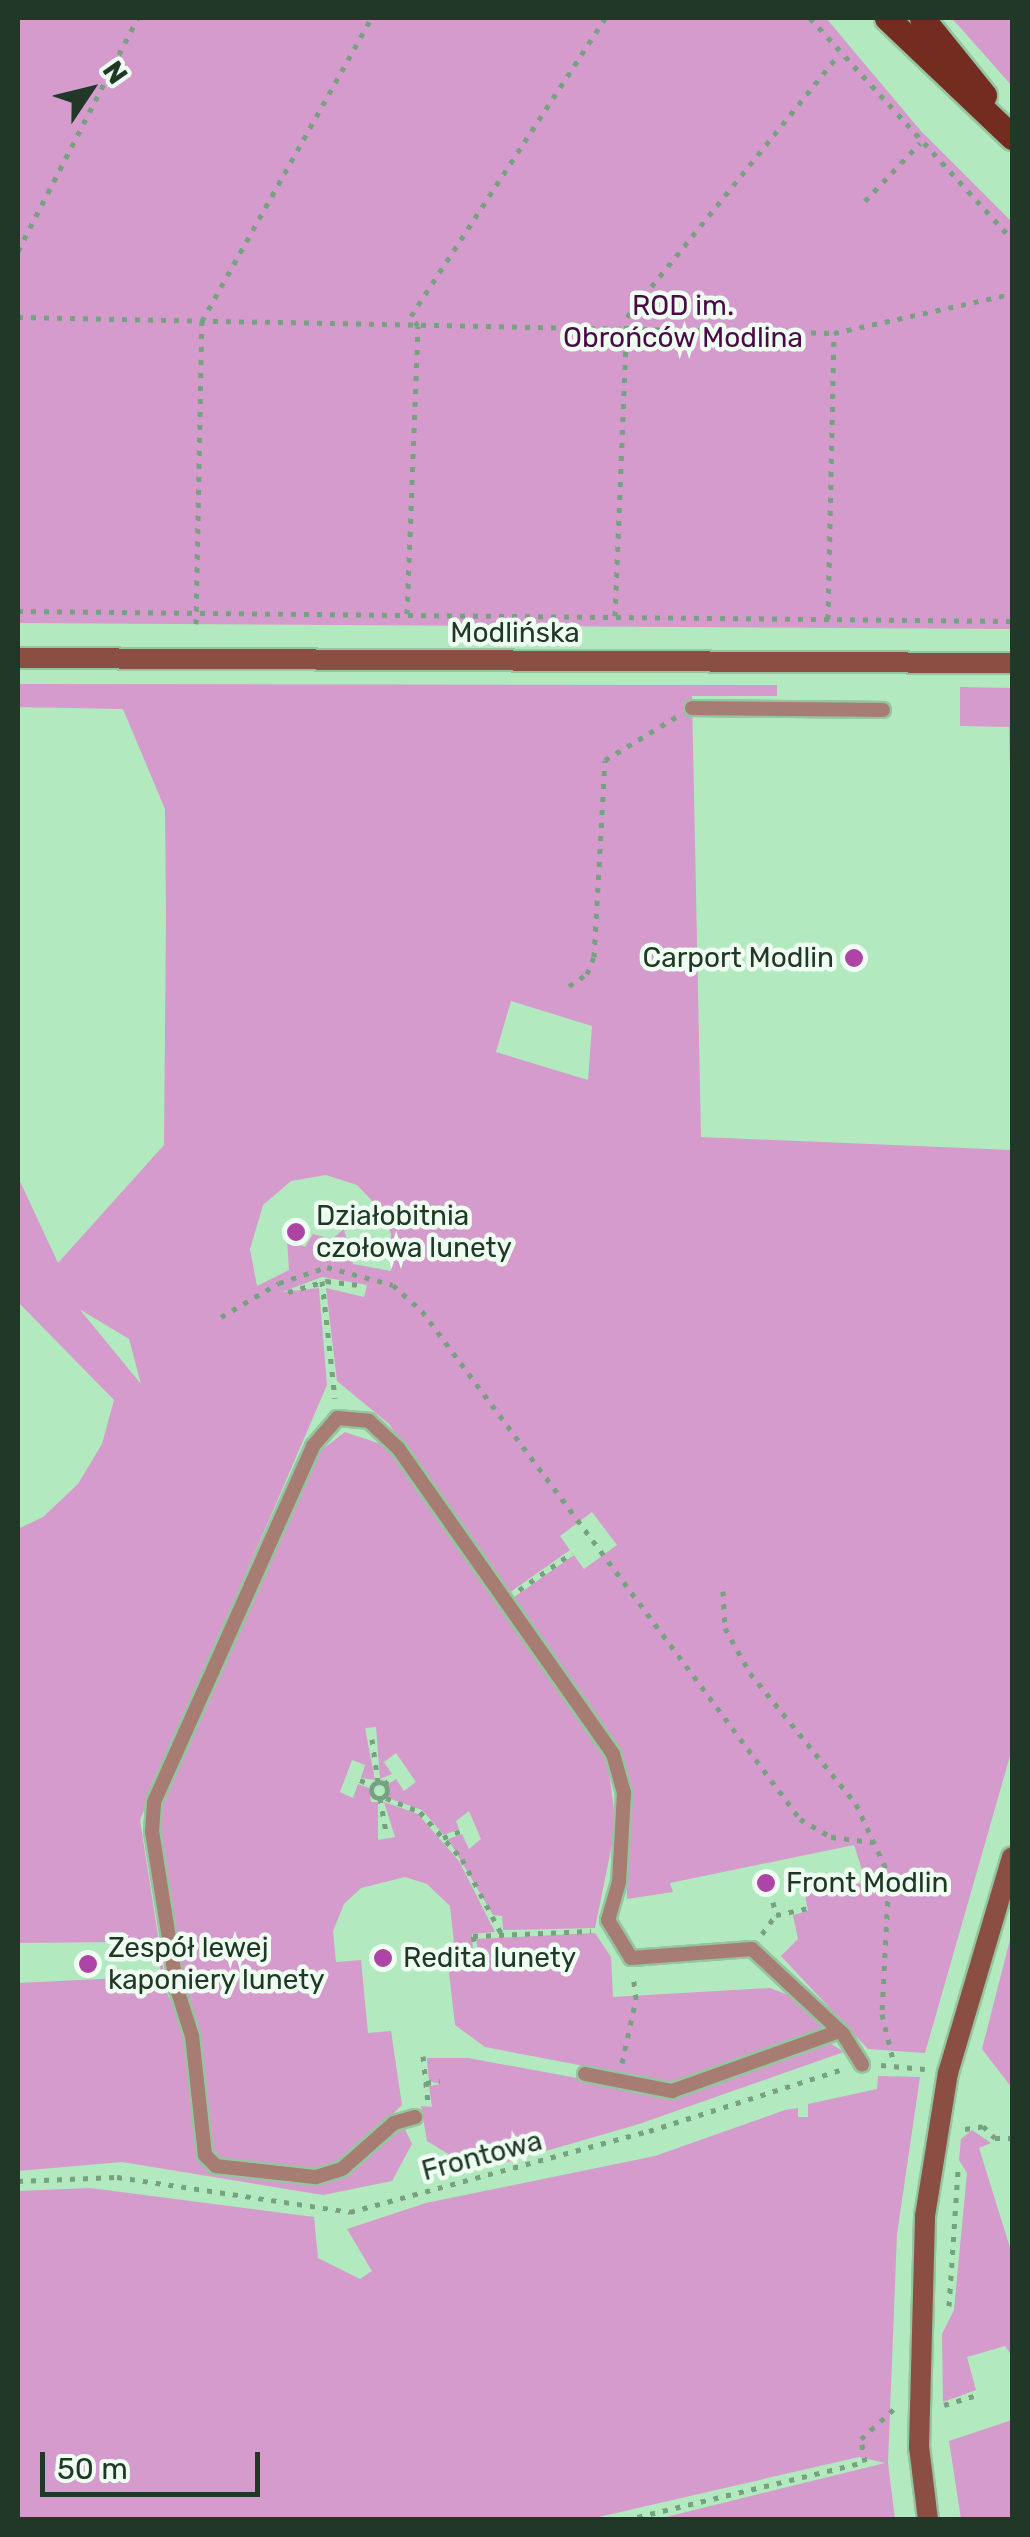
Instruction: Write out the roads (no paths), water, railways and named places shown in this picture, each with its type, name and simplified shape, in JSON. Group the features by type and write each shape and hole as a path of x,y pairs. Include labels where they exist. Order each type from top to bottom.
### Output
{"main road":[{"path":"887,18 1012,133"},
{"path":"922,18 1012,133"}],"street":[{"name":"Modlińska","path":"18,658 1012,662"},
{"path":"928,2520 919,2447 918,2322 925,2216 948,2073 1012,1858"}],"lane":[{"path":"692,708 883,710"},
{"path":"414,2117 394,2122 342,2169 316,2177 216,2166 205,2155 192,2036 177,1989 152,1832 154,1802 313,1446 338,1418 369,1420 398,1448 612,1754 624,1793 619,1882 608,1920 630,1958 752,1949 840,2032 862,2065"},
{"path":"585,2074 672,2091 840,2032"}],"place":[{"name":"Carport Modlin","path":"854,958"},
{"name":"Działobitnia czołowa lunety","path":"296,1232"},
{"name":"Front Modlin","path":"766,1883"},
{"name":"Redita lunety","path":"383,1958"},
{"name":"Zespół lewej kaponiery lunety","path":"88,1964"}],"park label":[{"name":"ROD im. Obrońców Modlina","path":"683,322"}]}
